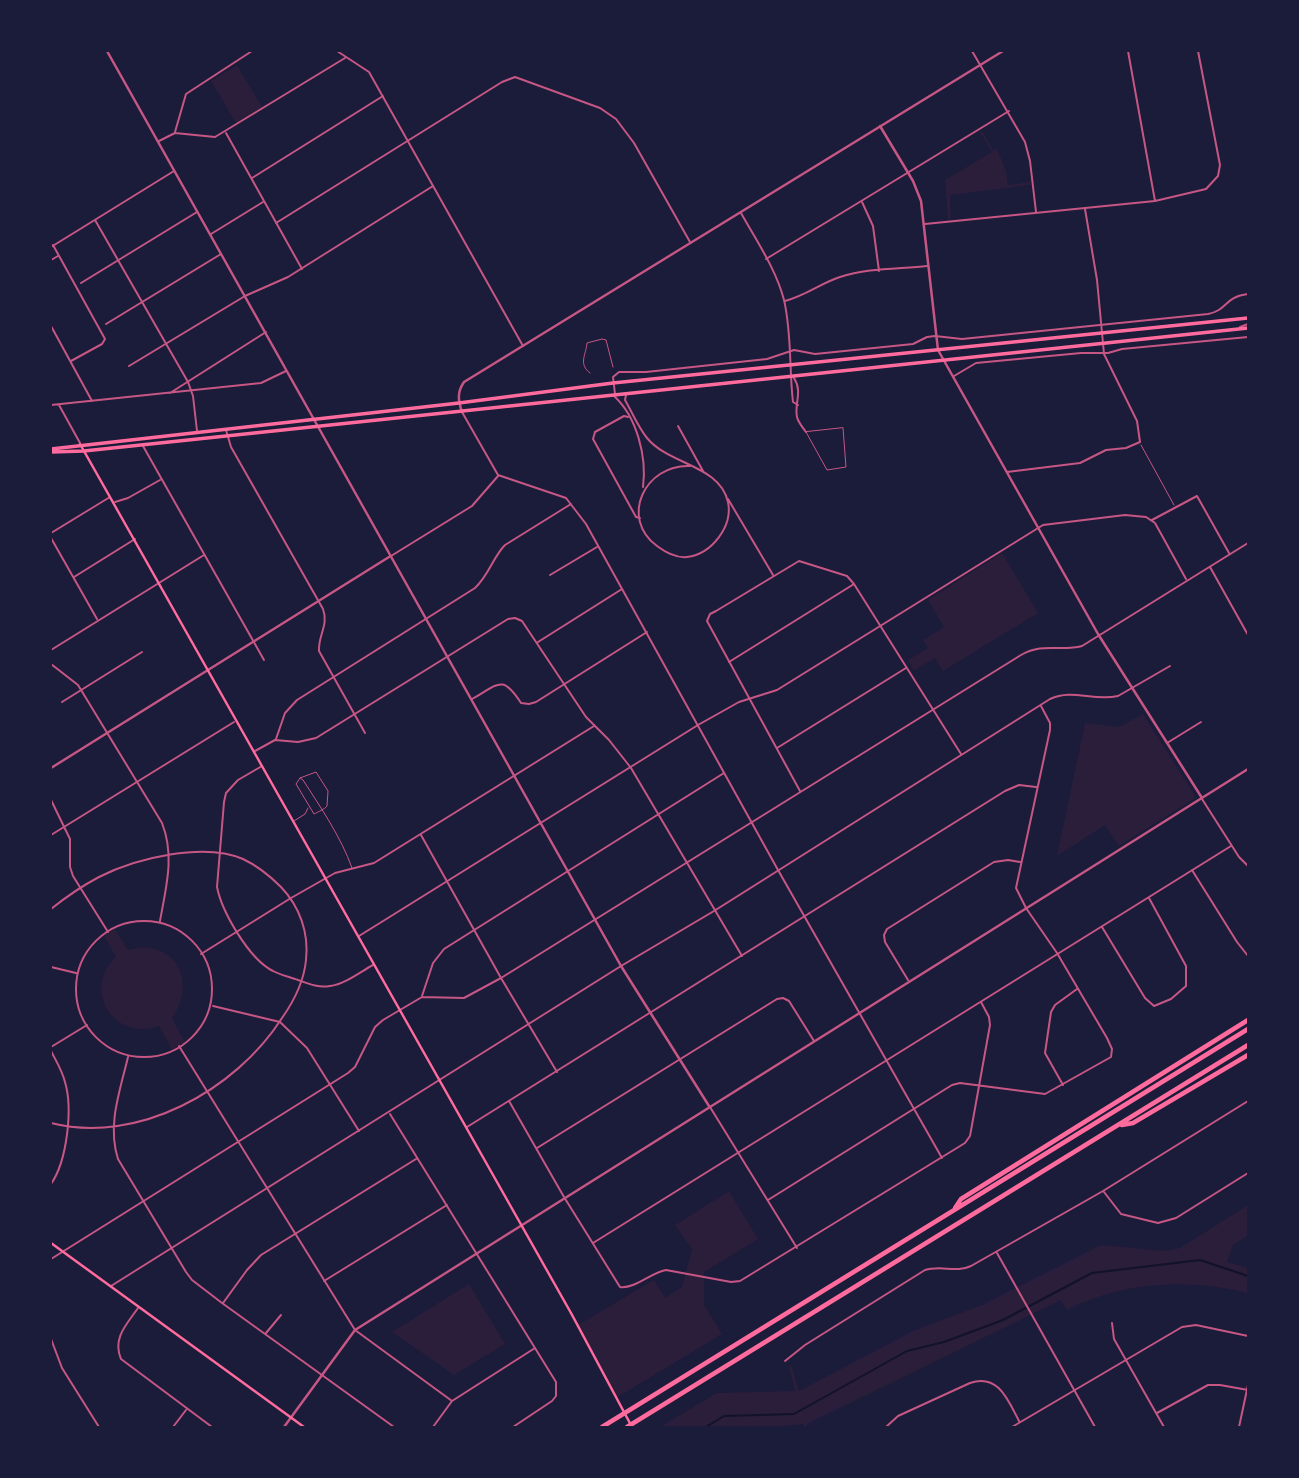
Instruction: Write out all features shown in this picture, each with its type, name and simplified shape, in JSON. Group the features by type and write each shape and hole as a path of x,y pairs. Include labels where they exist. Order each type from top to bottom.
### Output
{"highway":[{"path":"952,1212 961,1199 1248,1020"},
{"path":"603,1427 1248,1029"},
{"path":"630,1427 1248,1045"},
{"path":"1118,1125 1133,1123 1248,1055"}],"main road":[{"path":"51,450 80,444 459,403 614,383 1248,318"},
{"path":"51,450 85,451 186,441 1248,326"},
{"path":"186,441 197,432"},
{"path":"80,444 521,1225 630,1427"},
{"path":"51,1242 304,1427"}],"street":[{"path":"107,51 621,966 797,1248"},
{"path":"175,133 186,94 252,51"},
{"path":"337,51 369,72 523,346"},
{"path":"972,51 1020,130 1027,150 1036,213"},
{"path":"942,1158 572,503 557,493 498,475 461,412 459,389 464,382 1003,51"},
{"path":"1128,51 1155,201"},
{"path":"924,224 1155,201 1211,186 1219,176 1220,165 1198,51"},
{"path":"158,141 175,133 215,137 347,57"},
{"path":"276,223 508,79 523,79 600,108 616,119 635,144 690,243"},
{"path":"251,179 383,96"},
{"path":"766,259 1009,111"},
{"path":"880,126 908,172 921,201 937,350 1131,689 1231,846 1248,866"},
{"path":"225,132 302,269"},
{"path":"71,361 102,344 105,339 52,246 174,171"},
{"path":"129,366 245,296 302,269 433,186"},
{"path":"210,234 264,201"},
{"path":"861,201 873,226 879,271"},
{"path":"1007,472 1080,463 1106,450 1126,448 1140,442 1137,421 1104,354 1097,280 1085,208"},
{"path":"81,283 197,212"},
{"path":"740,212 766,259 784,301 791,351 793,402 798,405"},
{"path":"95,220 188,382 197,432"},
{"path":"106,324 221,254"},
{"path":"51,260 59,255"},
{"path":"784,301 809,293 838,277 928,266"},
{"path":"724,492 728,517 715,542 687,556 675,555 658,547 644,531 640,518 645,476 639,440 614,395 613,376 619,372 643,372 767,359 791,351 815,354 906,345 935,336 962,339 1214,313 1231,298 1248,294"},
{"path":"51,326 92,401"},
{"path":"169,393 265,332"},
{"path":"953,376 976,363 1081,353 1104,354 1147,346 1248,337"},
{"path":"51,405 261,383 286,371"},
{"path":"792,375 797,381 797,416 806,432"},
{"path":"626,394 625,400 647,438 673,458 717,480 773,575"},
{"path":"58,404 80,444"},
{"path":"624,409 624,416"},
{"path":"628,417 624,416 595,432 593,439 636,517 640,518"},
{"path":"678,426 703,471"},
{"path":"226,429 231,447 319,602 326,619 319,641 319,651 365,733"},
{"path":"639,440 644,442 647,438"},
{"path":"142,445 264,660"},
{"path":"672,468 673,458"},
{"path":"643,489 652,479 672,468 690,466"},
{"path":"51,768 472,506 498,475"},
{"path":"114,502 128,498 161,479"},
{"path":"51,533 110,496"},
{"path":"1151,521 1197,496 1230,554"},
{"path":"275,740 290,706 333,676 475,588 505,545 572,503"},
{"path":"629,505 640,505"},
{"path":"728,517 737,515"},
{"path":"358,936 698,725 729,707 777,690 1038,527 1136,515 1151,521 1160,532 1187,581"},
{"path":"51,538 98,620"},
{"path":"73,577 135,540"},
{"path":"51,1259 355,1068 376,1027 400,1009 422,997 464,998 1030,650 1048,646 1074,648 1248,543"},
{"path":"550,575 598,546"},
{"path":"51,650 204,555"},
{"path":"801,792 707,625 707,618 792,563 806,561 848,576 961,755"},
{"path":"1210,566 1248,635"},
{"path":"728,662 854,584"},
{"path":"537,642 622,589"},
{"path":"255,751 275,740 298,741 316,738 508,619 516,618 522,621 563,685 594,726 631,768 742,956"},
{"path":"472,699 505,683 522,703 529,704 647,632"},
{"path":"62,702 142,652"},
{"path":"51,664 81,690 162,823 168,838 170,855 160,922"},
{"path":"110,1286 1041,705 1066,693 1109,698 1131,689 1170,666"},
{"path":"776,749 907,668"},
{"path":"768,1200 952,1085 981,1085 1037,1094 1052,1092 1107,1059 1112,1053 1109,1042 1016,888 1050,730 1050,723 1041,705"},
{"path":"51,835 237,720"},
{"path":"1166,744 1201,722"},
{"path":"201,954 326,878 374,863 594,726"},
{"path":"262,765 238,780 226,793 217,877 219,897 237,931 251,952 273,972 317,986 331,986 343,982 374,964"},
{"path":"284,1427 355,1330 1248,769"},
{"path":"422,997 437,956 474,929 725,773"},
{"path":"466,1128 1012,787 1038,787"},
{"path":"51,800 71,843 71,871 109,933"},
{"path":"421,834 500,978 557,1072"},
{"path":"593,1244 1231,846"},
{"path":"51,909 81,887 128,865 170,855 219,854 241,859 266,872 291,898 301,917 306,939 306,960 301,981 280,1022 249,1059 207,1091 158,1116 113,1127 85,1128 51,1123"},
{"path":"909,981 885,942 887,929 994,862 1021,862"},
{"path":"1192,870 1237,943 1248,956"},
{"path":"1102,927 1145,998 1154,1006 1171,999 1186,986 1186,966 1148,898"},
{"path":"132,922 160,922 185,934 201,954 211,978 212,1005 200,1028 178,1046 157,1056 128,1057 103,1045 88,1025 77,1004 76,973 85,955 109,933 132,922"},
{"path":"51,968 76,973"},
{"path":"1063,1086 1047,1060 1045,1045 1055,1005 1078,989"},
{"path":"536,1149 777,999 789,1001 814,1041"},
{"path":"509,1101 564,1197 622,1288 666,1270 732,1282 740,1281 965,1143 970,1136 981,1085 990,1024 981,1002"},
{"path":"212,1005 280,1022 307,1048 359,1131"},
{"path":"51,1184 62,1164 67,1089 51,1049 88,1025"},
{"path":"178,1046 355,1330 452,1401"},
{"path":"128,1057 113,1127 112,1138 118,1159 192,1280 394,1427"},
{"path":"785,1361 805,1345 925,1269 934,1267 963,1270 1103,1191 1248,1101"},
{"path":"389,1113 557,1385 556,1396 552,1401 513,1427"},
{"path":"222,1303 253,1262 417,1158"},
{"path":"1103,1191 1121,1214 1163,1222 1175,1218 1248,1173"},
{"path":"323,1281 447,1205"},
{"path":"996,1252 1095,1427"},
{"path":"139,1307 118,1338 119,1356 125,1364 212,1427"},
{"path":"265,1334 281,1315"},
{"path":"1112,1323 1112,1336 1164,1427"},
{"path":"1012,1427 1186,1326 1196,1325 1248,1336"},
{"path":"51,1339 62,1368 99,1427"},
{"path":"433,1427 452,1401 535,1348"},
{"path":"886,1427 898,1416 981,1380 998,1386 1020,1422"},
{"path":"1156,1414 1208,1385 1248,1390"},
{"path":"1239,1427 1248,1385"},
{"path":"173,1427 186,1409"}],"lane":[{"path":"590,373 584,367 583,361 587,343 602,339 606,340 609,346 613,367"},
{"path":"843,428 846,467 827,470 806,432 843,428"},
{"path":"1140,442 1175,507"},
{"path":"313,772 320,776 329,794 327,806 314,814 297,786 300,778 313,772"},
{"path":"300,778 322,810 352,868"},
{"path":"294,821 307,812 308,806"}],"shaded area":[{"path":"237,65 262,107 236,123 211,81"},
{"path":"982,131 993,150 997,149 1006,171 1008,185 1030,182 1030,185 950,195 951,219 948,219 945,180 992,152 980,132"},
{"path":"1002,553 1038,613 943,671 935,658 914,671 908,660 928,648 923,640 944,627 928,600"},
{"path":"1143,714 1194,794 1194,799 1119,846 1105,825 1057,856 1085,723 1119,727"},
{"path":"115,929 128,950 144,947 158,950 169,956 177,965 183,990 180,1004 172,1018 185,1042 172,1050 159,1026 143,1029 128,1027 116,1020 107,1010 102,998 102,984 106,970 116,957 104,936"},
{"path":"729,1191 758,1239 704,1272 704,1305 722,1334 616,1398 578,1325 654,1280 665,1298 682,1287 692,1249 675,1225"},
{"path":"1248,1205 1248,1235 1233,1245 1227,1262 1248,1268 1248,1293 1179,1284 1110,1293 1067,1310 1061,1300 807,1424 807,1427 803,1424 774,1427 660,1427 717,1393 795,1391 789,1367 791,1365 799,1391 913,1331 982,1305 1101,1245 1164,1251 1180,1248"},
{"path":"469,1284 505,1344 454,1375 392,1332"}],"waterway":[{"path":"706,1427 724,1416 794,1414 907,1351 944,1342 1003,1320 1092,1273 1200,1260 1248,1276"}]}
